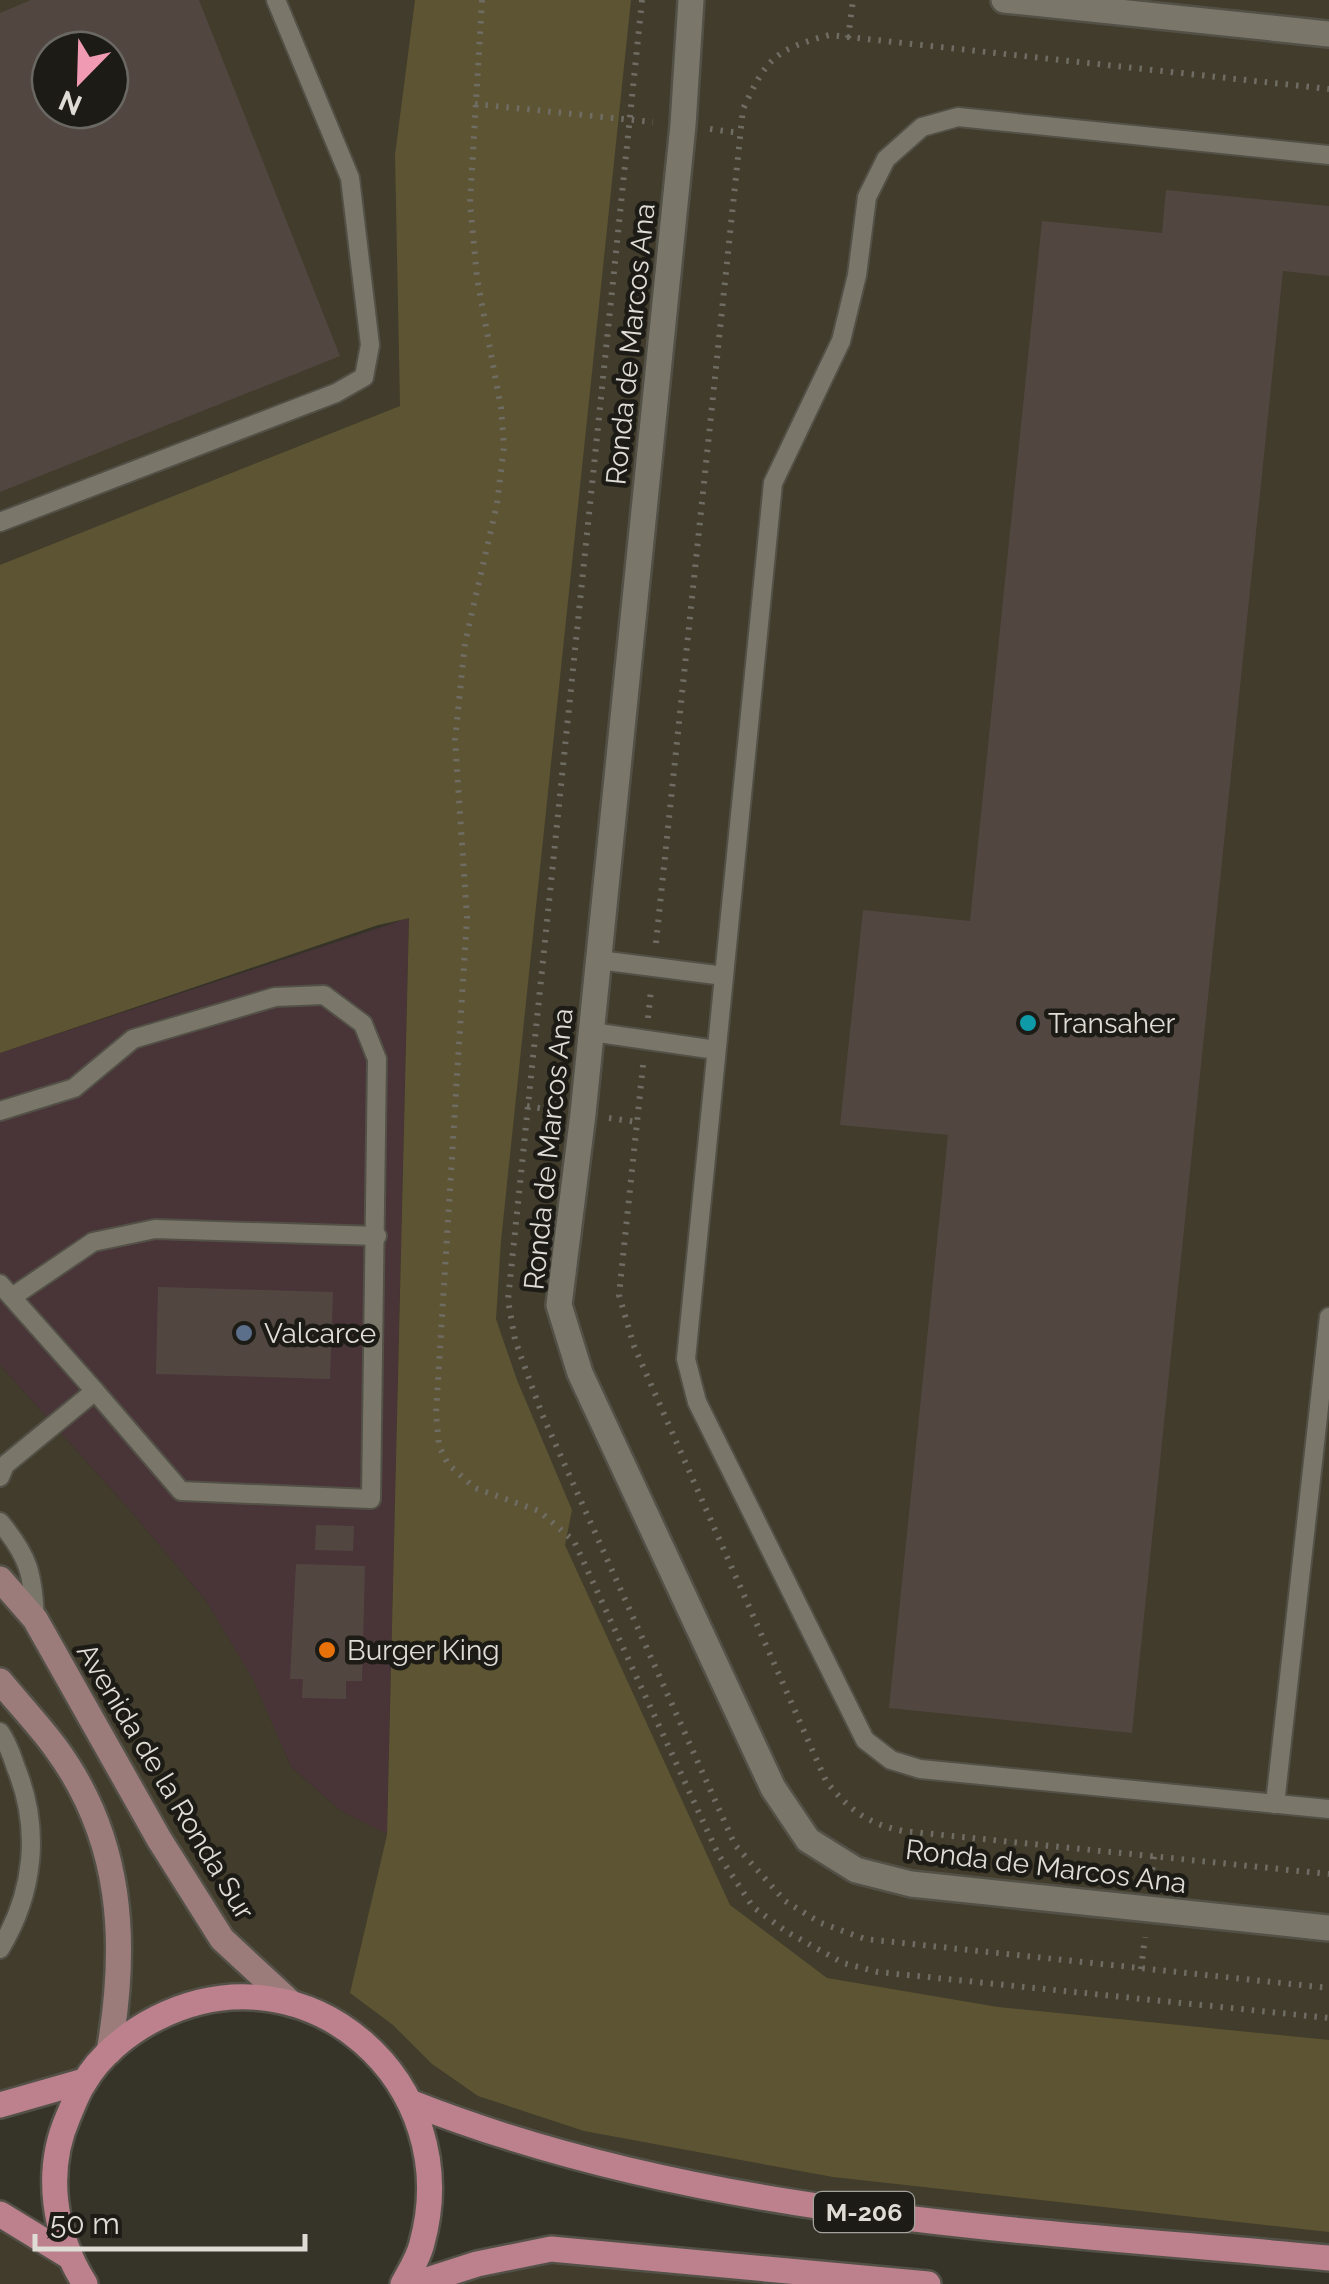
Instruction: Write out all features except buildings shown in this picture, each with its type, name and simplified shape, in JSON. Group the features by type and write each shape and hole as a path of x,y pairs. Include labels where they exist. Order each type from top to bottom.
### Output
{"main road":[{"name":"Avenida de la Ronda Sur","path":"0,1579 35,1619 159,1840 222,1939 290,2003"},
{"path":"0,1682 56,1749 94,1815 114,1885 121,1940 120,1993 109,2052"},
{"path":"84,2284 67,2256 54,2196 60,2136 84,2082 109,2052 140,2027 174,2010 212,1999 242,1997 290,2003 336,2022 375,2051 412,2103 428,2149 431,2197 422,2246 403,2284"},
{"path":"0,2105 84,2082"},
{"name":"M-206","path":"412,2103 564,2156 792,2204 1329,2258"},
{"path":"0,2214 67,2256"},
{"name":"M-206","path":"415,2284 477,2264 551,2249 928,2284"}],"street":[{"name":"Ronda de Marcos Ana","path":"691,0 682,126 592,1032 560,1305 580,1373 773,1788 808,1840 856,1870 911,1884 1329,1928"},
{"path":"1004,0 1329,34"}],"lane":[{"path":"0,522 336,394 364,378 370,345 350,178 276,0"},
{"path":"1329,154 958,117 922,127 886,158 868,197 857,275 842,341 773,483 686,1359 697,1402 866,1740 891,1760 920,1769 1329,1809"},
{"path":"599,960 724,976"},
{"path":"0,1110 74,1088 133,1039 275,997 324,995 363,1024 377,1059 377,1236 372,1499 182,1491 6,1291 94,1242 155,1230 377,1236"},
{"path":"592,1032 716,1050"},
{"path":"1276,1804 1329,1317"},
{"path":"0,1477 6,1465 94,1391"},
{"path":"0,1522 22,1548 33,1577 35,1619"},
{"path":"0,1732 26,1790 34,1849 17,1920 0,1949"}],"path":[{"path":"482,0 470,203 477,278 501,408 504,446 497,504 465,644 456,740 467,917 436,1413 439,1446 448,1464 475,1488 539,1511 574,1541 718,1854 754,1907 787,1932 843,1963 878,1972 1329,2018"},
{"path":"848,38 853,0"},
{"path":"1329,89 829,36 789,46 761,70 743,109 619,1295 634,1346 826,1781 844,1803 874,1825 903,1830 1329,1874"},
{"path":"475,104 629,118"}],"shaded area":[{"path":"0,0 1329,0 1329,2258 792,2204 412,2103 396,2076 291,2003 174,2010 84,2081 0,2105 0,1365 206,1601 253,1679 291,1767 341,1811 387,1834 409,919 378,925 0,1053"},
{"path":"415,0 631,0 496,1319 517,1380 572,1510 565,1545 730,1905 827,1978 998,2007 1329,2040 1329,2232 833,2177 584,2131 478,2096 432,2064 393,2025 350,1993 387,1835 409,918 378,925 0,1053 0,565 400,406 395,155"},
{"path":"409,918 387,1835 341,1811 291,1767 253,1680 206,1601 0,1365 0,1053"},
{"path":"0,2214 85,2284 0,2284"},
{"path":"551,2249 928,2284 415,2284"}],"place":[{"name":"Transaher","path":"1028,1023"},
{"name":"Valcarce","path":"244,1333"},
{"name":"Burger King","path":"327,1650"}]}
